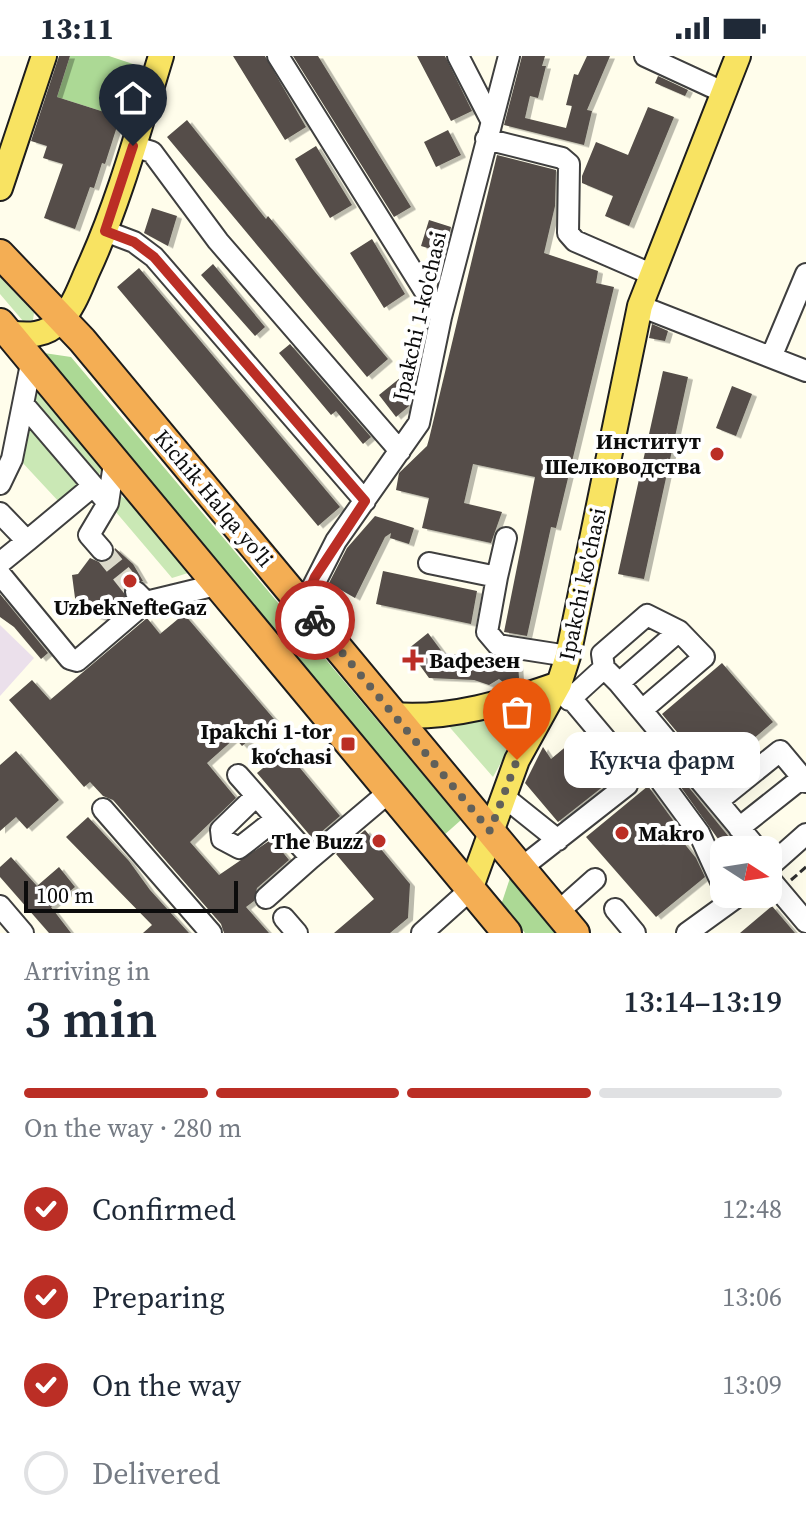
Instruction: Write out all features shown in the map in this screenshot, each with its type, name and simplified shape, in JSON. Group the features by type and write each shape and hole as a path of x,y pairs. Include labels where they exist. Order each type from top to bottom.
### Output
{"highway":[{"name":"Kichik Halqa yo'li","path":"0,254 63,318 575,933"},
{"path":"4,328 507,933"}],"main road":[{"path":"0,188 44,56"},
{"path":"4,328 41,333 63,318 105,231 161,56"},
{"name":"Ipakchi ko'chasi","path":"470,890 517,760 564,692 568,656 651,274 738,56"},
{"path":"393,715 447,713 526,696 564,692"}],"street":[{"path":"278,56 441,317"},
{"path":"458,56 488,130 562,158 569,164 568,233 575,241 651,274"},
{"name":"Ipakchi 1-ko'chasi","path":"303,606 315,577 422,413 441,317 509,56"},
{"path":"645,56 723,92"},
{"path":"133,146 152,152 218,241 400,451"},
{"path":"105,231 134,242 154,257 365,501"},
{"path":"772,355 806,274"},
{"path":"646,308 772,355 806,371"},
{"path":"0,484 12,459 31,364"},
{"path":"24,405 108,503"},
{"path":"102,550 89,535 108,503 114,464"},
{"path":"0,563 93,486"},
{"path":"0,513 27,541"},
{"path":"506,538 487,632 498,645 568,656"},
{"path":"429,563 497,577"},
{"path":"0,574 70,659 77,661 141,597 216,585"},
{"path":"642,710 704,657 679,631 647,615 602,654 604,668 745,836"},
{"path":"619,683 679,631"},
{"path":"530,861 627,785 628,766 564,692 604,668"},
{"path":"718,801 780,751 804,780 739,828"},
{"path":"652,769 699,833 710,854"},
{"path":"238,775 311,858"},
{"path":"266,898 389,792"},
{"path":"256,796 230,818 221,830 222,839 239,848 276,819"},
{"path":"503,796 558,840"},
{"path":"103,809 211,933"},
{"path":"782,857 806,834"},
{"path":"568,903 595,879"},
{"path":"782,888 806,922"},
{"path":"422,933 470,890"},
{"path":"0,906 23,933"},
{"path":"687,933 715,908"},
{"path":"615,909 635,933"}],"path":[{"path":"782,868 806,867"}],"shaded area":[{"path":"0,625 34,658 0,696"}],"green space":[{"path":"70,56 109,56 136,65 120,117 57,97"},
{"path":"0,277 34,313 33,320 23,321 0,294"},
{"path":"44,353 71,357 461,820 443,836 39,360"},
{"path":"37,392 102,469 97,478 34,406"},
{"path":"33,427 83,484 60,503 20,460 26,428"},
{"path":"121,496 188,573 172,578 115,511"},
{"path":"532,707 493,777 446,723"},
{"path":"510,878 557,933 525,933 501,905"}],"building":[{"path":"59,56 70,56 57,97 120,117 105,164 102,163 94,188 90,187 75,229 44,218 63,164 43,158 47,146 31,141"},
{"path":"233,56 265,56 306,127 285,140"},
{"path":"293,56 318,56 411,207 394,217"},
{"path":"417,56 445,56 472,111 451,121"},
{"path":"522,56 545,56 542,66 546,66 538,98 530,96 525,118 566,128 572,106 566,105 574,74 578,75 587,56 610,56 587,110 592,111 584,145 504,125"},
{"path":"658,76 688,90 685,96 655,83"},
{"path":"648,107 674,117 629,226 605,216 613,196 582,183 582,176 596,142 628,155"},
{"path":"187,120 266,219 268,216 388,359 367,377 167,137"},
{"path":"448,130 461,155 436,167 424,142"},
{"path":"316,146 352,205 330,218 295,159"},
{"path":"497,155 556,170 555,206 544,253 598,271 596,283 614,287 556,528 551,527 527,636 504,632 535,477 473,464 464,503 502,512 491,543 422,528 429,498 396,490 399,473 427,446"},
{"path":"152,208 177,216 168,246 144,233"},
{"path":"429,220 451,227 444,253 421,246"},
{"path":"372,239 405,294 384,308 350,253"},
{"path":"213,264 265,327 255,336 201,275"},
{"path":"139,268 340,507 318,526 117,287"},
{"path":"652,324 668,331 665,341 649,338"},
{"path":"290,344 371,437 363,444 336,411 331,415 279,353"},
{"path":"663,371 688,377 644,579 618,574"},
{"path":"400,378 412,393 409,406 396,417 379,395"},
{"path":"732,386 752,394 736,436 716,428"},
{"path":"375,516 414,528 409,544 390,538 391,533 385,537 355,598 329,583 347,548"},
{"name":"UzbekNefteGaz","path":"115,548 133,564 143,581 127,582 123,589 127,601 103,619 91,615 75,598 72,575 78,574 90,558 99,562 110,560"},
{"path":"383,571 477,591 471,624 376,604"},
{"path":"0,594 48,653 41,659 14,627 0,617"},
{"path":"184,614 274,719 242,746 235,738 207,763 236,798 190,842 219,875 272,839 289,860 257,888 254,901 246,907 269,933 224,933 221,924 113,800 103,796 90,782 84,787 9,700 32,680 50,700 147,618 160,634"},
{"path":"428,633 443,653 518,663 519,678 507,685 499,679 489,685 474,680 429,678 408,649"},
{"path":"722,663 773,722 712,774 662,714"},
{"path":"581,734 615,774 614,778 558,822 525,783 543,747 551,759"},
{"path":"285,750 340,816 313,839 257,773"},
{"path":"16,751 59,800 27,829 16,817 0,831 0,765"},
{"path":"665,758 728,836 716,836 662,761"},
{"path":"648,786 675,823 670,826 696,858 705,877 656,917 586,837"},
{"path":"88,817 189,933 143,933 152,925 66,837"},
{"path":"365,830 410,884 408,918 390,933 334,933 374,899 336,854"},
{"path":"11,857 37,886 59,867 75,887 51,907 71,933 49,933 0,877 0,867"},
{"path":"770,908 774,908 795,933 740,933"}],"tunnel":[{"path":"102,550 136,592"}],"way so far":[{"path":"315,620 490,831 517,760"}],"place":[{"name":"Институт Шелководства","path":"717,454"},
{"name":"UzbekNefteGaz","path":"130,581"},
{"name":"Вафезен","path":"413,660"},
{"name":"Ipakchi 1-tor koʻchasi","path":"348,744"},
{"name":"Кукча фарм","path":"517,760"},
{"name":"Makro","path":"622,833"},
{"name":"The Buzz","path":"379,841"}],"route":[{"path":"133,146 105,231 134,242 154,257 365,501 315,577 303,606 315,620"}]}
